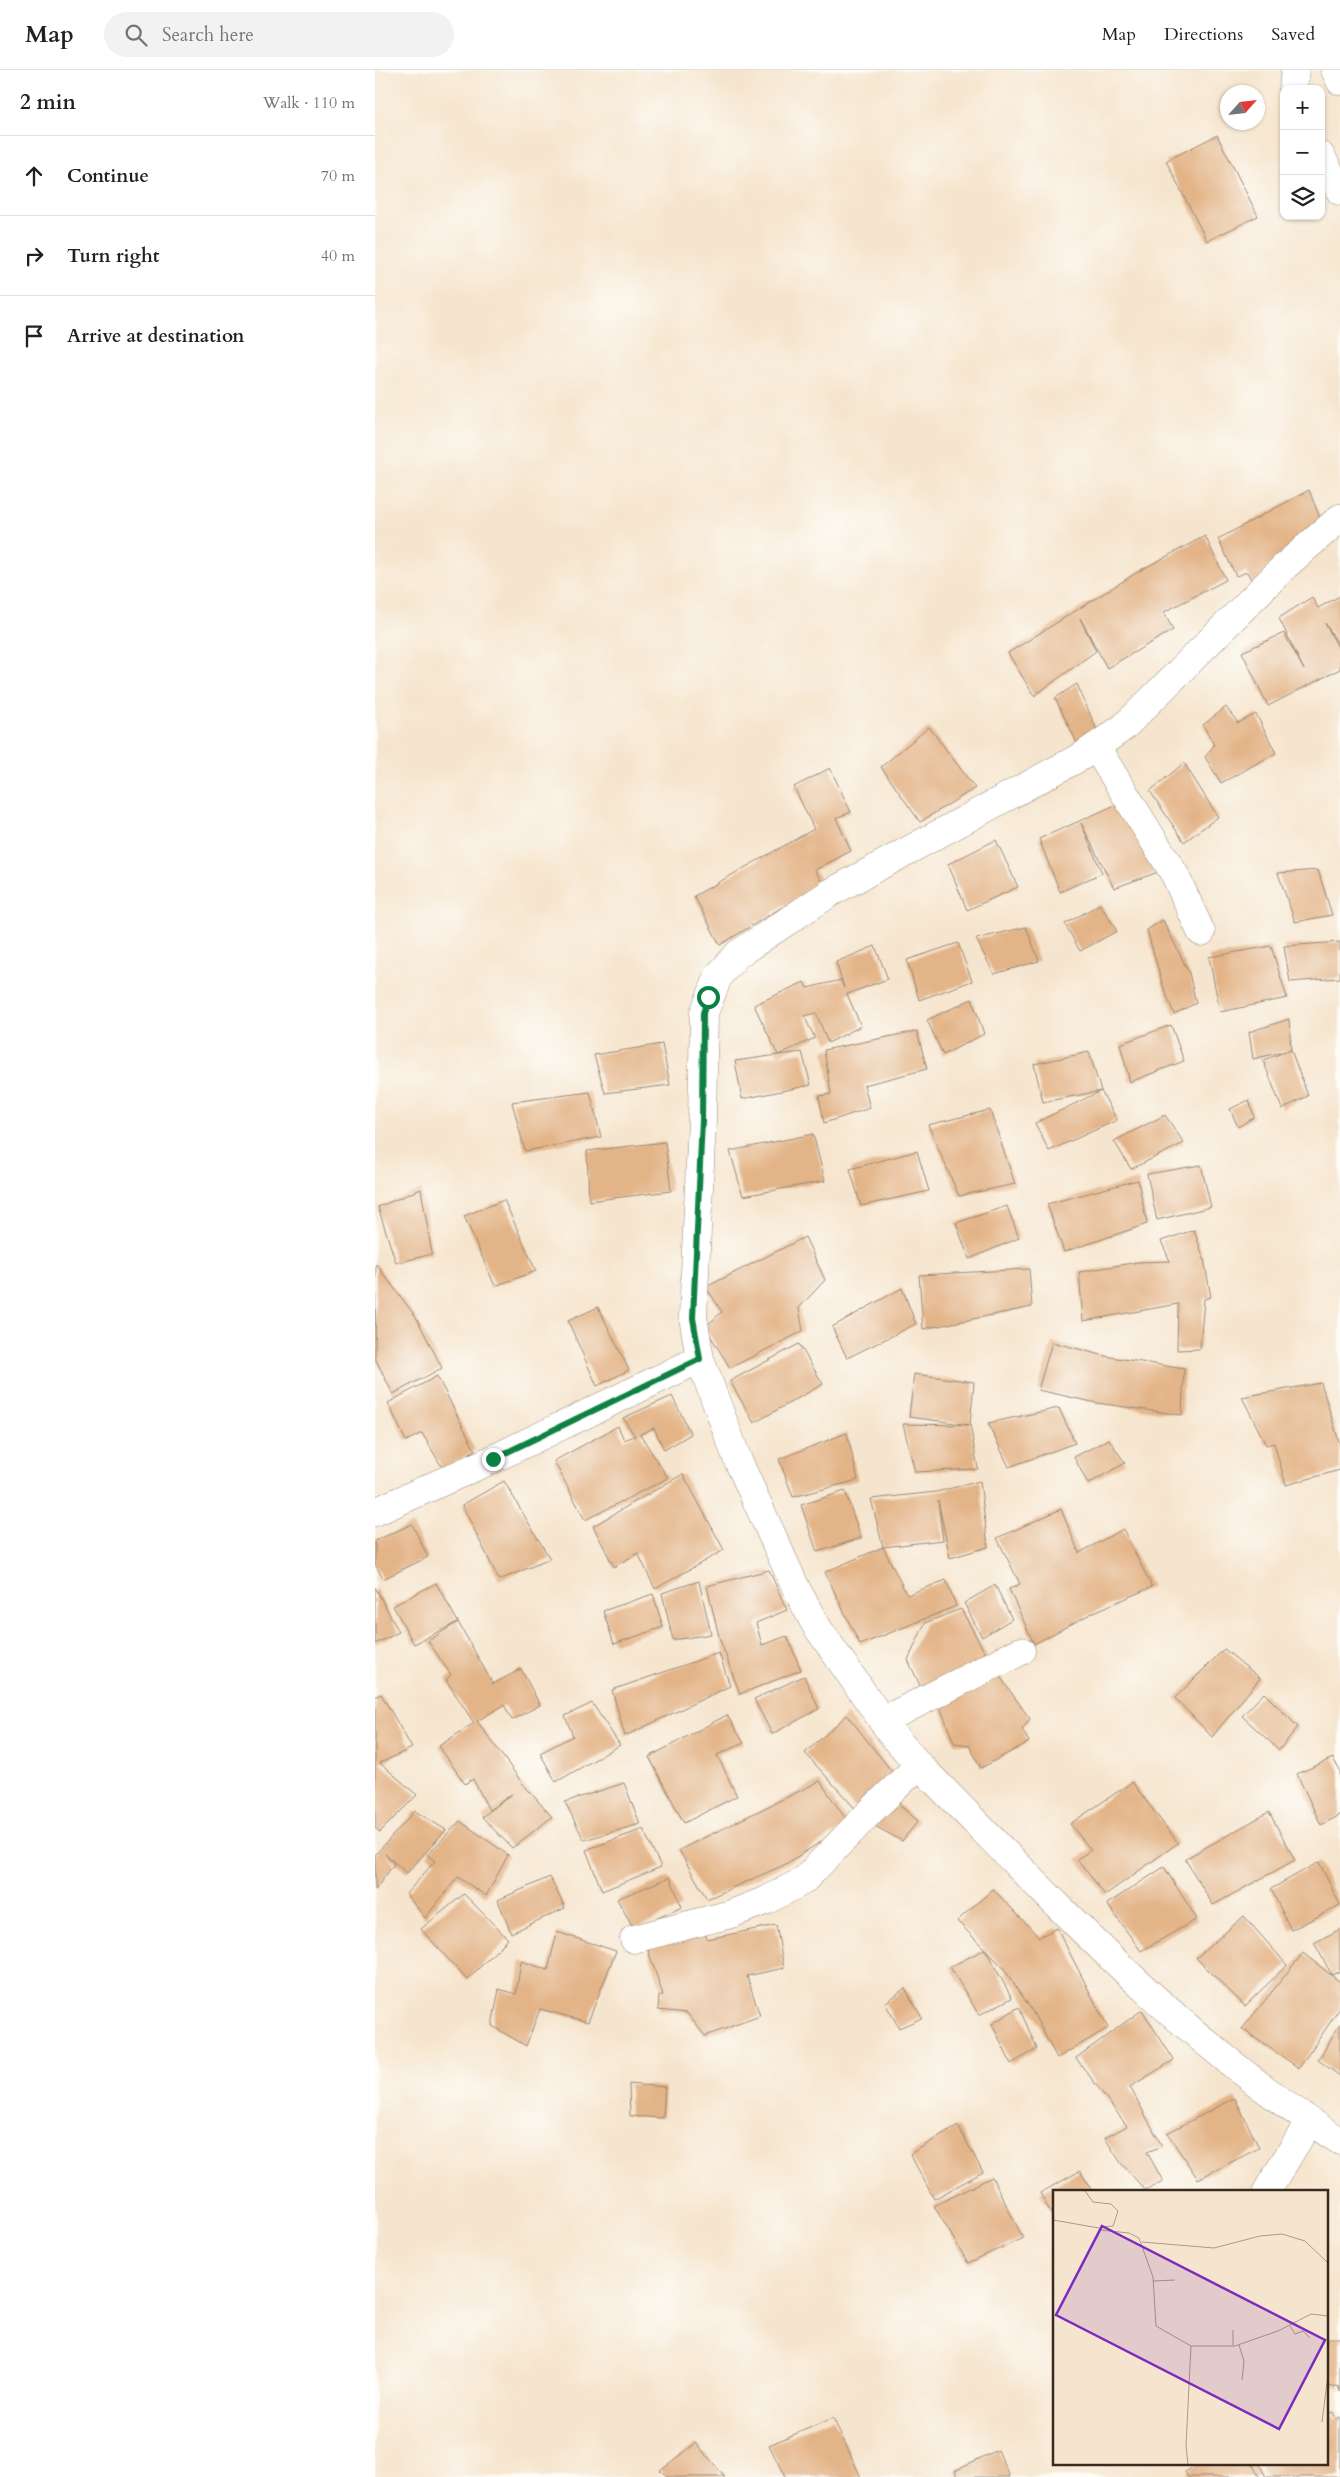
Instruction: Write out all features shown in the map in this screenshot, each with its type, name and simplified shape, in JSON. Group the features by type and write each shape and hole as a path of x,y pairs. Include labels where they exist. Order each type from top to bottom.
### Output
{"street":[{"path":"1293,85 1295,70"},
{"path":"1335,70 1340,81"},
{"path":"1325,163 1340,191"},
{"path":"1340,518 1285,566 1124,727 1096,747 830,893 738,954 719,975 703,1013 702,1120 693,1318 700,1359 737,1458 795,1586 815,1624 883,1721 919,1765 1129,1976 1207,2044 1309,2122 1340,2141"},
{"path":"1096,747 1175,875 1201,932"},
{"path":"375,1512 493,1459 700,1359"},
{"path":"883,1721 1021,1650"},
{"path":"634,1939 731,1914 767,1900 803,1881 869,1812 919,1765"},
{"path":"1268,2190 1309,2122"}],"building":[{"path":"1217,135 1258,216 1207,241 1166,161"},
{"path":"1309,490 1325,531 1259,593 1247,572 1236,576 1218,539"},
{"path":"1205,536 1226,580 1164,612 1173,630 1107,668 1080,618 1096,651 1034,696 1008,653 1141,570"},
{"path":"1340,596 1340,647 1325,623 1340,651 1340,669 1268,706 1242,652 1284,633 1304,670 1279,618 1312,597 1318,608"},
{"path":"1077,684 1099,735 1078,745 1055,698"},
{"path":"1226,707 1238,723 1256,714 1276,753 1221,783 1205,757 1214,745 1203,725"},
{"path":"929,727 975,788 920,822 881,767"},
{"path":"1184,763 1218,817 1184,842 1150,791"},
{"path":"830,768 851,812 836,818 851,851 815,870 822,883 720,945 694,896 814,829 794,787"},
{"path":"1122,802 1161,871 1114,888 1081,823 1102,873 1060,892 1039,839"},
{"path":"996,840 1018,887 967,910 948,864"},
{"path":"1318,870 1332,915 1295,922 1278,873"},
{"path":"1100,904 1117,931 1080,951 1065,924"},
{"path":"1163,920 1189,973 1196,1003 1174,1014 1162,983 1147,930"},
{"path":"1026,927 1039,961 994,974 976,939"},
{"path":"1340,942 1340,978 1290,982 1284,946"},
{"path":"958,943 972,981 919,1000 907,960"},
{"path":"875,946 888,979 847,994 861,1026 828,1043 816,1013 804,1016 815,1038 778,1055 754,1005 804,982 807,988 841,980 844,988 836,962"},
{"path":"1271,946 1287,998 1220,1012 1209,957"},
{"path":"972,999 984,1034 943,1055 927,1020"},
{"path":"1289,1019 1291,1050 1253,1059 1249,1032"},
{"path":"1171,1025 1184,1061 1130,1082 1120,1044"},
{"path":"917,1031 927,1069 864,1085 870,1108 824,1123 819,1096 831,1094 824,1050"},
{"path":"662,1044 670,1085 605,1093 594,1055"},
{"path":"1291,1050 1308,1096 1282,1109 1263,1060"},
{"path":"802,1052 811,1085 742,1099 735,1061"},
{"path":"1089,1052 1101,1091 1043,1102 1034,1064"},
{"path":"1101,1091 1117,1120 1049,1151 1035,1123"},
{"path":"590,1092 601,1137 525,1151 512,1102"},
{"path":"1249,1100 1254,1117 1238,1127 1230,1109"},
{"path":"990,1110 1015,1184 959,1196 928,1125"},
{"path":"1165,1115 1184,1143 1131,1169 1114,1141"},
{"path":"813,1134 825,1181 743,1196 730,1151"},
{"path":"665,1142 671,1191 589,1201 587,1151"},
{"path":"917,1151 929,1191 861,1206 850,1169"},
{"path":"1201,1165 1211,1207 1157,1220 1147,1174"},
{"path":"1138,1180 1147,1224 1064,1252 1047,1204"},
{"path":"421,1189 432,1254 396,1263 378,1207"},
{"path":"504,1200 536,1271 495,1286 464,1216"},
{"path":"1007,1206 1019,1238 969,1259 956,1223"},
{"path":"1194,1230 1204,1259 1211,1297 1204,1299 1200,1349 1177,1350 1178,1304 1083,1321 1079,1272 1138,1262 1170,1261 1161,1241"},
{"path":"805,1237 825,1280 799,1308 803,1331 730,1368 705,1327 722,1312 706,1287"},
{"path":"376,1264 416,1317 442,1368 393,1394 375,1358"},
{"path":"1029,1269 1032,1307 923,1329 919,1275"},
{"path":"902,1288 916,1324 847,1358 832,1327"},
{"path":"598,1307 629,1370 597,1386 568,1321"},
{"path":"1052,1342 1105,1356 1184,1369 1182,1415 1097,1403 1038,1390"},
{"path":"799,1344 823,1384 754,1423 730,1381"},
{"path":"914,1374 974,1382 970,1425 909,1417"},
{"path":"437,1376 475,1450 443,1469 422,1433 406,1441 388,1403"},
{"path":"1321,1383 1340,1445 1340,1470 1286,1485 1274,1443 1266,1445 1242,1397"},
{"path":"672,1396 691,1434 664,1450 654,1428 640,1434 668,1478 585,1520 554,1461 618,1426 624,1440 635,1436 623,1418"},
{"path":"1059,1408 1075,1443 1009,1467 988,1423"},
{"path":"903,1424 970,1425 978,1469 915,1472"},
{"path":"847,1433 858,1480 793,1497 779,1459"},
{"path":"1109,1439 1125,1463 1088,1484 1074,1457"},
{"path":"683,1474 724,1550 655,1589 638,1553 614,1567 593,1526"},
{"path":"504,1481 550,1559 499,1580 462,1505"},
{"path":"980,1481 988,1547 950,1558 938,1500 943,1540 883,1547 871,1499 936,1492"},
{"path":"845,1491 861,1538 817,1552 801,1505"},
{"path":"1061,1509 1079,1553 1123,1529 1152,1587 1094,1612 1034,1644 1009,1589 1020,1584 997,1538"},
{"path":"412,1524 428,1557 383,1579 375,1564 375,1541"},
{"path":"883,1547 907,1595 946,1580 956,1606 860,1645 825,1572"},
{"path":"769,1570 787,1610 756,1623 762,1645 787,1636 801,1670 740,1694 719,1637 707,1586"},
{"path":"699,1581 711,1634 673,1640 662,1593"},
{"path":"436,1583 493,1684 521,1669 540,1705 512,1720 504,1705 477,1721 523,1784 552,1817 512,1848 482,1817 512,1794 489,1810 473,1779 465,1784 439,1746 474,1723 446,1680 451,1675 428,1641 458,1622 414,1644 393,1606"},
{"path":"995,1585 1012,1619 982,1637 964,1603"},
{"path":"375,1587 399,1632 375,1644"},
{"path":"653,1594 663,1627 614,1644 603,1611"},
{"path":"961,1609 988,1658 924,1694 908,1660 925,1623"},
{"path":"1224,1649 1260,1678 1212,1737 1175,1698"},
{"path":"719,1653 730,1686 625,1736 612,1690"},
{"path":"996,1671 1030,1719 1022,1729 1029,1742 981,1768 969,1745 954,1743 939,1704"},
{"path":"804,1676 819,1709 772,1734 754,1699"},
{"path":"1264,1693 1298,1727 1279,1750 1242,1716"},
{"path":"381,1694 412,1748 380,1763 417,1795 380,1832 375,1828 375,1697"},
{"path":"592,1703 620,1745 556,1782 540,1753 573,1736 565,1716"},
{"path":"727,1715 744,1743 717,1755 737,1796 684,1823 649,1757"},
{"path":"847,1715 900,1782 861,1815 805,1753"},
{"path":"1333,1758 1340,1771 1340,1815 1321,1825 1297,1774"},
{"path":"820,1781 849,1824 784,1865 707,1899 679,1850"},
{"path":"1132,1782 1178,1843 1105,1895 1077,1859 1091,1850 1070,1824"},
{"path":"624,1783 640,1824 584,1840 565,1802"},
{"path":"898,1804 918,1821 902,1841 875,1826"},
{"path":"415,1811 446,1830 407,1873 385,1854 394,1864 375,1890 375,1855"},
{"path":"1269,1812 1295,1860 1213,1905 1185,1859"},
{"path":"460,1821 508,1855 486,1896 458,1877 425,1918 406,1894 435,1861 427,1855"},
{"path":"643,1829 661,1867 602,1891 586,1850"},
{"path":"1319,1862 1340,1905 1291,1930 1271,1889"},
{"path":"1164,1867 1197,1919 1141,1951 1107,1904"},
{"path":"550,1877 565,1908 511,1933 498,1900"},
{"path":"670,1877 682,1907 634,1929 617,1899"},
{"path":"993,1889 1039,1937 1057,1928 1108,2028 1057,2058 1031,2009 1002,1966 957,1921"},
{"path":"464,1894 508,1939 467,1980 421,1929"},
{"path":"1244,1916 1287,1965 1245,2006 1196,1958"},
{"path":"776,1925 784,1968 747,1976 760,2016 705,2036 687,2013 658,2010 659,1996 663,1995 647,1947 704,1930 707,1939"},
{"path":"1340,1929 1340,1971 1332,1975 1314,1943"},
{"path":"557,1932 616,1951 588,2022 540,2009 526,2046 492,2026 499,1989 516,1994 521,1961 548,1970"},
{"path":"985,1949 1012,1998 979,2015 950,1967"},
{"path":"1303,1953 1340,1982 1340,2008 1299,2068 1242,2029"},
{"path":"905,1988 922,2018 899,2028 885,2003"},
{"path":"1019,2007 1037,2049 1011,2064 992,2024"},
{"path":"1142,2010 1174,2060 1130,2087 1162,2146 1147,2152 1163,2181 1145,2190 1121,2163 1105,2138 1127,2126 1076,2058"},
{"path":"1340,2024 1340,2076 1318,2060"},
{"path":"629,2084 665,2087 663,2118 630,2116"},
{"path":"1235,2098 1259,2148 1198,2179 1167,2133"},
{"path":"958,2126 983,2172 934,2199 910,2154"},
{"path":"1080,2171 1091,2190 1053,2190 1053,2217 1040,2193"},
{"path":"992,2177 1023,2238 968,2263 934,2206"},
{"path":"1327,2338 1340,2338 1340,2392 1338,2386 1327,2387"},
{"path":"1333,2412 1336,2419 1340,2418 1340,2477 1266,2477 1260,2464 1327,2464 1327,2415"},
{"path":"833,2418 861,2477 785,2477 769,2445"},
{"path":"696,2443 725,2477 668,2477 660,2470"},
{"path":"998,2450 1010,2477 958,2477 955,2470"},
{"path":"1197,2464 1253,2464 1260,2477 1188,2477 1185,2472"}],"route":[{"path":"493,1459 700,1359 693,1318 702,1120 703,1013 708,997"}]}
